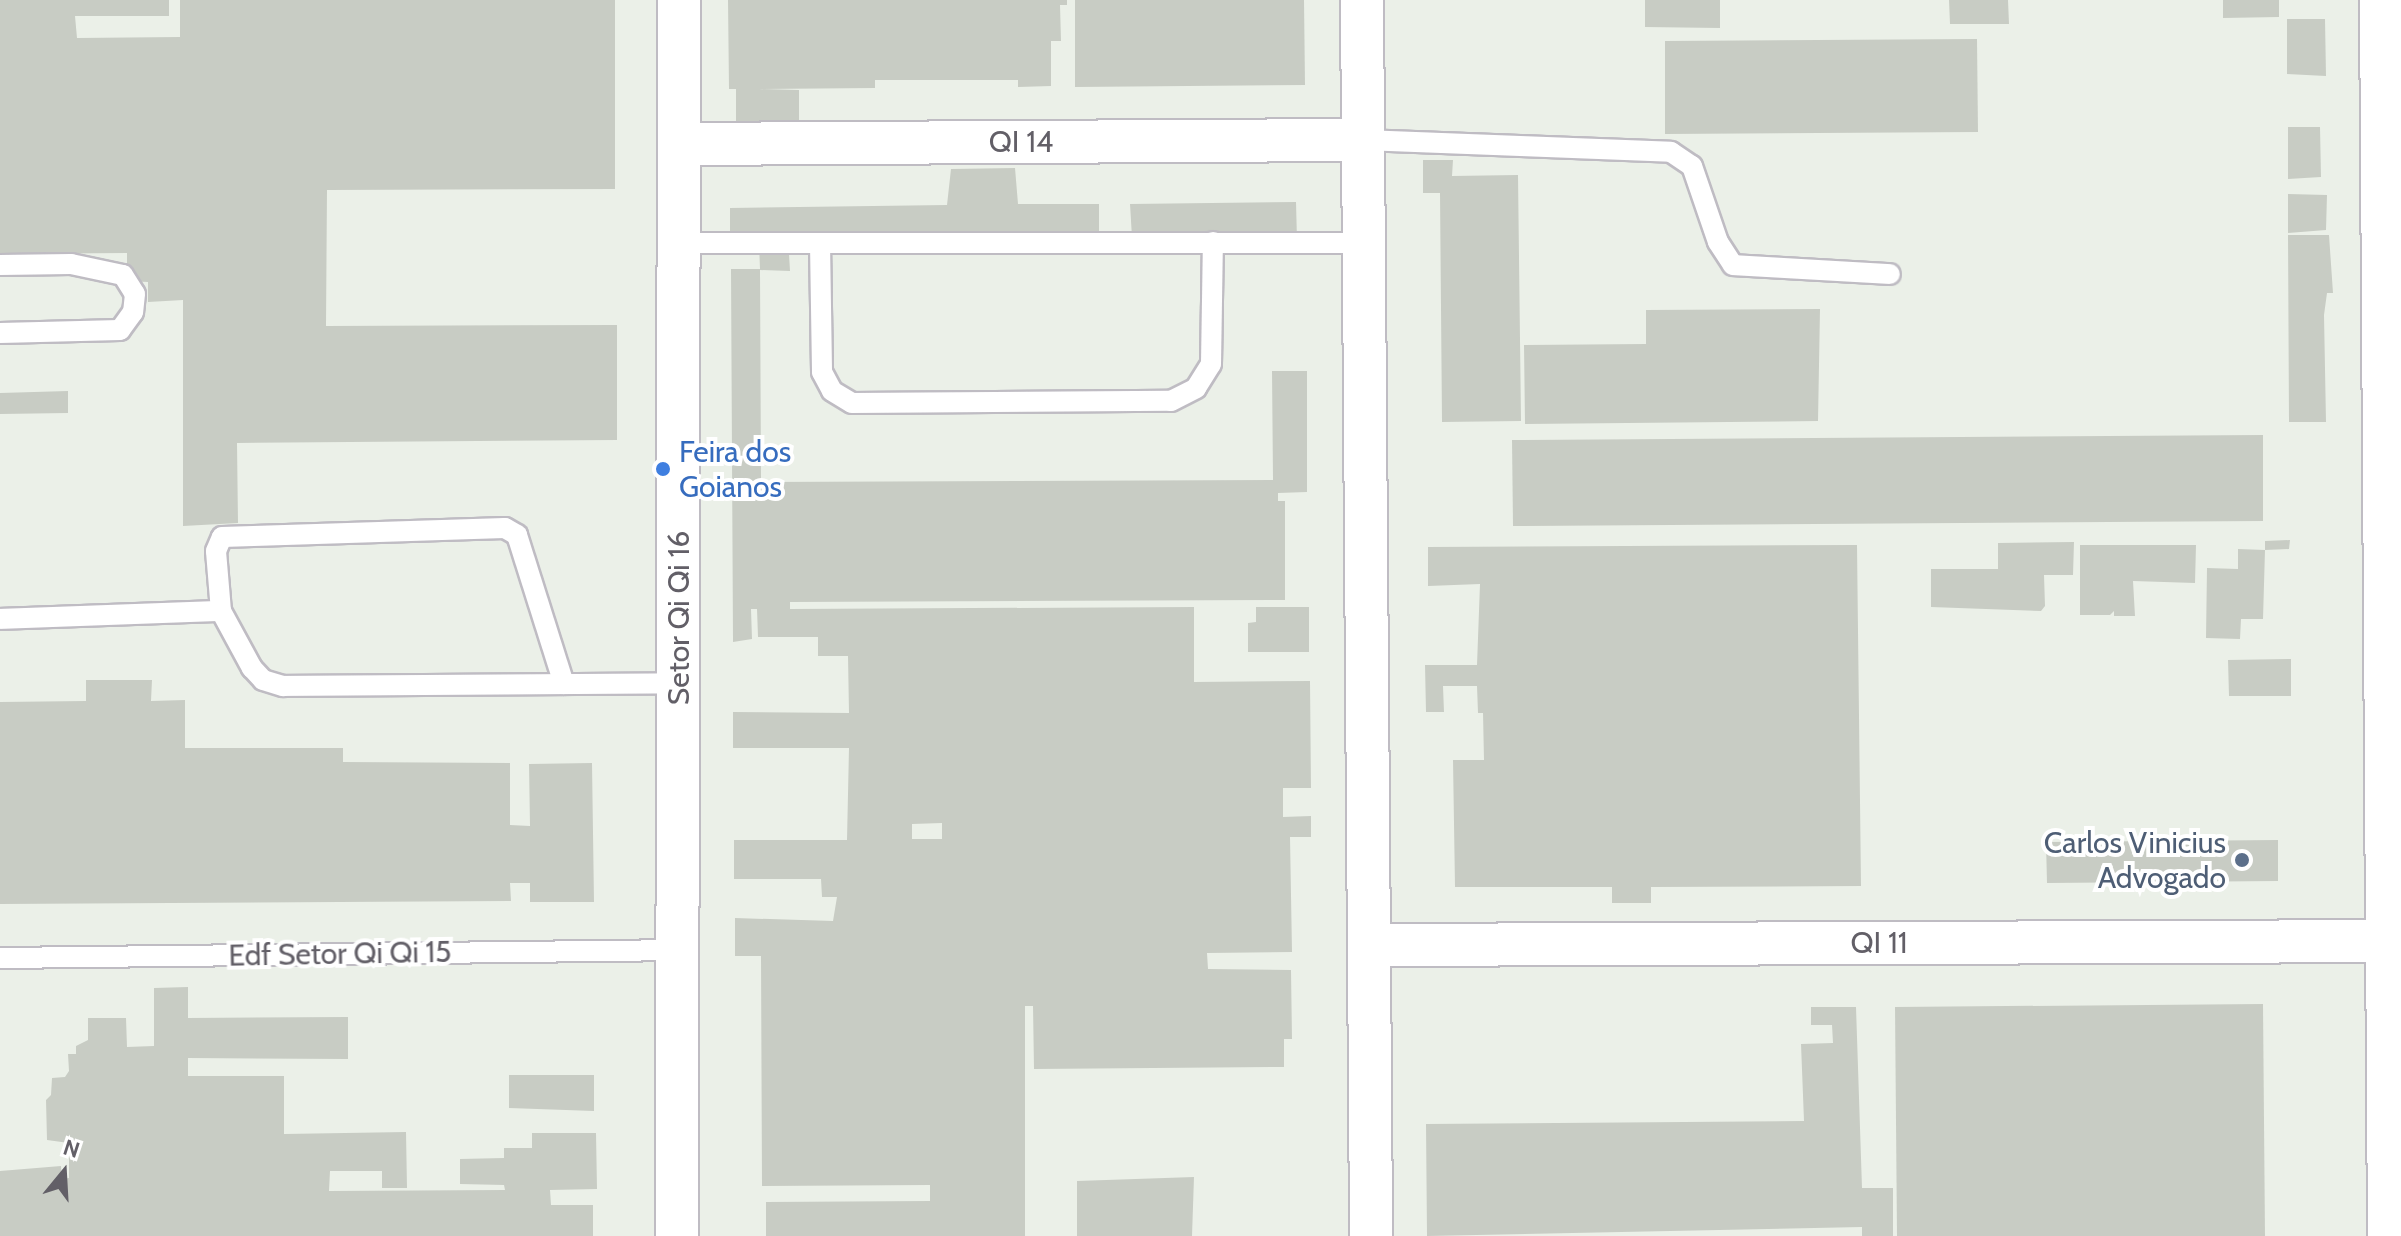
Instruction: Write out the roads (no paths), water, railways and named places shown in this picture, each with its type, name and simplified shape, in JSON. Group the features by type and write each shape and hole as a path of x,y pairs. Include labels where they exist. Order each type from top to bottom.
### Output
{"street":[{"name":"Setor Qi Qi 16","path":"677,1236 680,950 679,0"},
{"path":"1362,0 1371,1236"},
{"path":"2382,0 2392,109 2394,851 2389,941 2390,1236"},
{"name":"QI 14","path":"679,144 1363,140"},
{"name":"QI 11","path":"1369,945 2389,941"}],"lane":[{"path":"1363,140 1671,152 1692,166 1718,242 1733,265 1890,274"},
{"path":"820,243 822,372 832,391 852,403 868,403 1171,401 1196,388 1211,364 1213,242"},
{"path":"679,243 1364,243"},
{"path":"0,265 71,264 123,275 135,294 133,312 120,330 0,333"},
{"path":"564,684 517,535 505,528 222,537 216,551 221,611 252,668 263,680 283,686 564,684 679,683"},
{"path":"0,619 221,611"},
{"name":"Edf Setor Qi Qi 15","path":"0,958 680,950"}],"place":[{"name":"Feira dos Goianos","path":"663,469"},
{"name":"Carlos Vinicius Advogado","path":"2242,860"}]}
